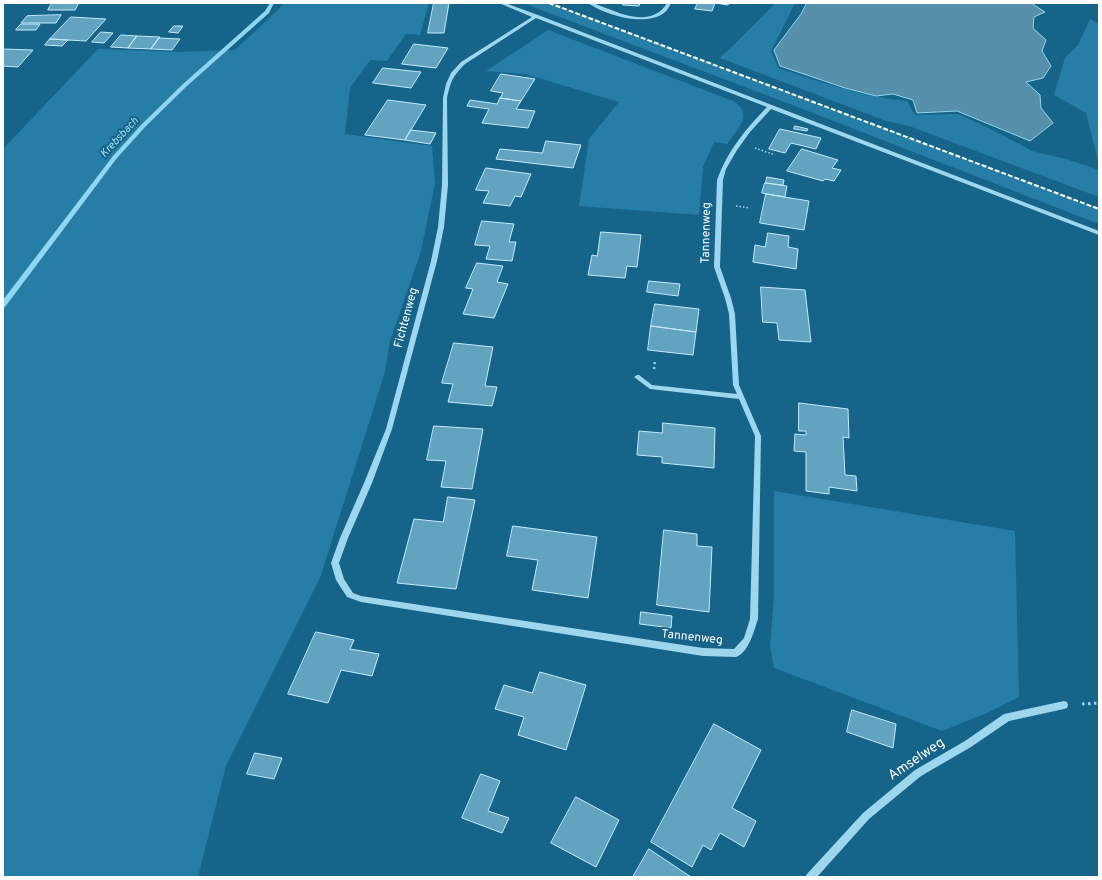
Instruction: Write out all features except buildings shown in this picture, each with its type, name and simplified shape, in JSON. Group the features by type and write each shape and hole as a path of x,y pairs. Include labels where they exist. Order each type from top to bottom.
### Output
{"street":[{"path":"501,3 1099,233"},
{"path":"590,3 620,14 638,18 652,17 662,12 669,3"},
{"name":"Fichtenweg","path":"410,605 362,599 350,595 340,580 335,564 344,538 389,429 434,261 441,227 445,186 444,125 445,98 448,84 453,73 463,63 536,16"},
{"name":"Tannenweg","path":"410,605 703,652 736,653 747,640 754,619 758,436 736,385 732,314 717,267 720,180 724,166 735,149 771,106"},
{"path":"637,377 650,387 742,397"},
{"name":"Amselweg","path":"810,877 866,816 918,774 968,744 1007,717 1064,705"}],"shaded area":[{"path":"283,3 429,3 420,35 406,34 387,61 370,60 350,88 345,134 432,146 435,183 421,251 390,341 385,372 320,578 226,766 198,877 3,877 3,149 98,49 178,52 235,50 278,10"},
{"path":"523,3 549,3 1099,209 1099,224 787,103"},
{"path":"774,3 795,3 771,51 778,68 826,84 874,96 907,101 915,115 958,114 991,129 1032,151 1066,159 1099,170 1099,197 909,126 886,121 720,58 773,6"},
{"path":"807,3 1031,3 1045,12 1034,17 1033,28 1046,40 1042,51 1051,66 1043,78 1026,82 1040,95 1041,108 1053,123 1030,141 957,111 917,113 913,100 893,94 876,96 845,88 780,66 774,50 801,14"},
{"path":"1090,19 1099,24 1098,161 1086,113 1054,95 1065,58 1078,45"},
{"path":"548,30 733,101 739,106 743,111 742,122 727,144 714,142 703,167 699,215 579,206 589,139 619,102 525,74 486,71"},
{"path":"774,491 1015,531 1019,697 987,713 942,731 774,668 770,647 774,597"}],"waterway":[{"name":"Krebsbach","path":"3,305 115,157 144,125 185,85 267,12 272,3"}],"railway":[{"path":"549,3 1099,209"}]}
